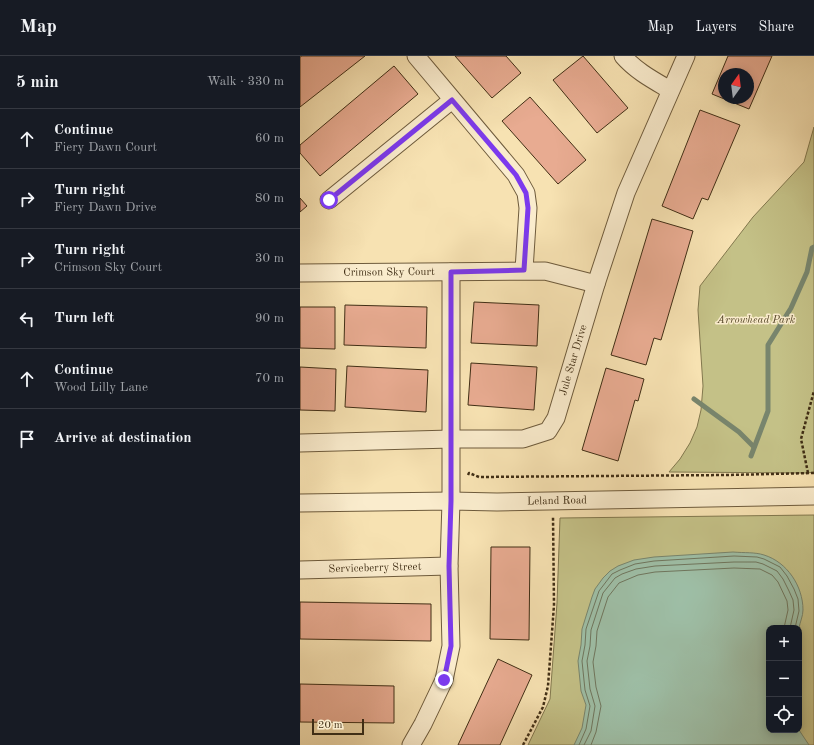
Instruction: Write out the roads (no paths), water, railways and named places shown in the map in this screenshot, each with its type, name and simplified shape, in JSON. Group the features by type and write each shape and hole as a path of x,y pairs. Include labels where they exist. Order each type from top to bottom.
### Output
{"street":[{"path":"416,56 516,175 526,193 528,208 524,270"},
{"path":"623,56 646,77 670,90"},
{"name":"Jule Star Drive","path":"300,443 451,438 523,439 548,431 556,418 596,284 626,193 686,56"},
{"path":"329,200 452,100"},
{"name":"Crimson Sky Court","path":"300,273 524,270 545,271 596,284"},
{"path":"411,745 444,680 451,646 449,566 451,501 451,272"},
{"name":"Leland Road","path":"300,503 552,501 814,496"},
{"name":"Serviceberry Street","path":"300,570 449,566"}],"water":[{"path":"733,552 757,553 772,558 780,563 792,576 797,584 802,601 803,614 800,625 766,625 766,733 801,733 809,745 574,745 582,728 586,705 581,691 578,661 582,629 595,589 610,571 618,566 634,560 654,557"}],"waterway":[{"path":"751,456 768,411 768,345 791,308 807,272 812,248 814,247"},
{"path":"694,399 739,432 754,447"}],"park label":[{"name":"Arrowhead Park","path":"756,320"}]}
